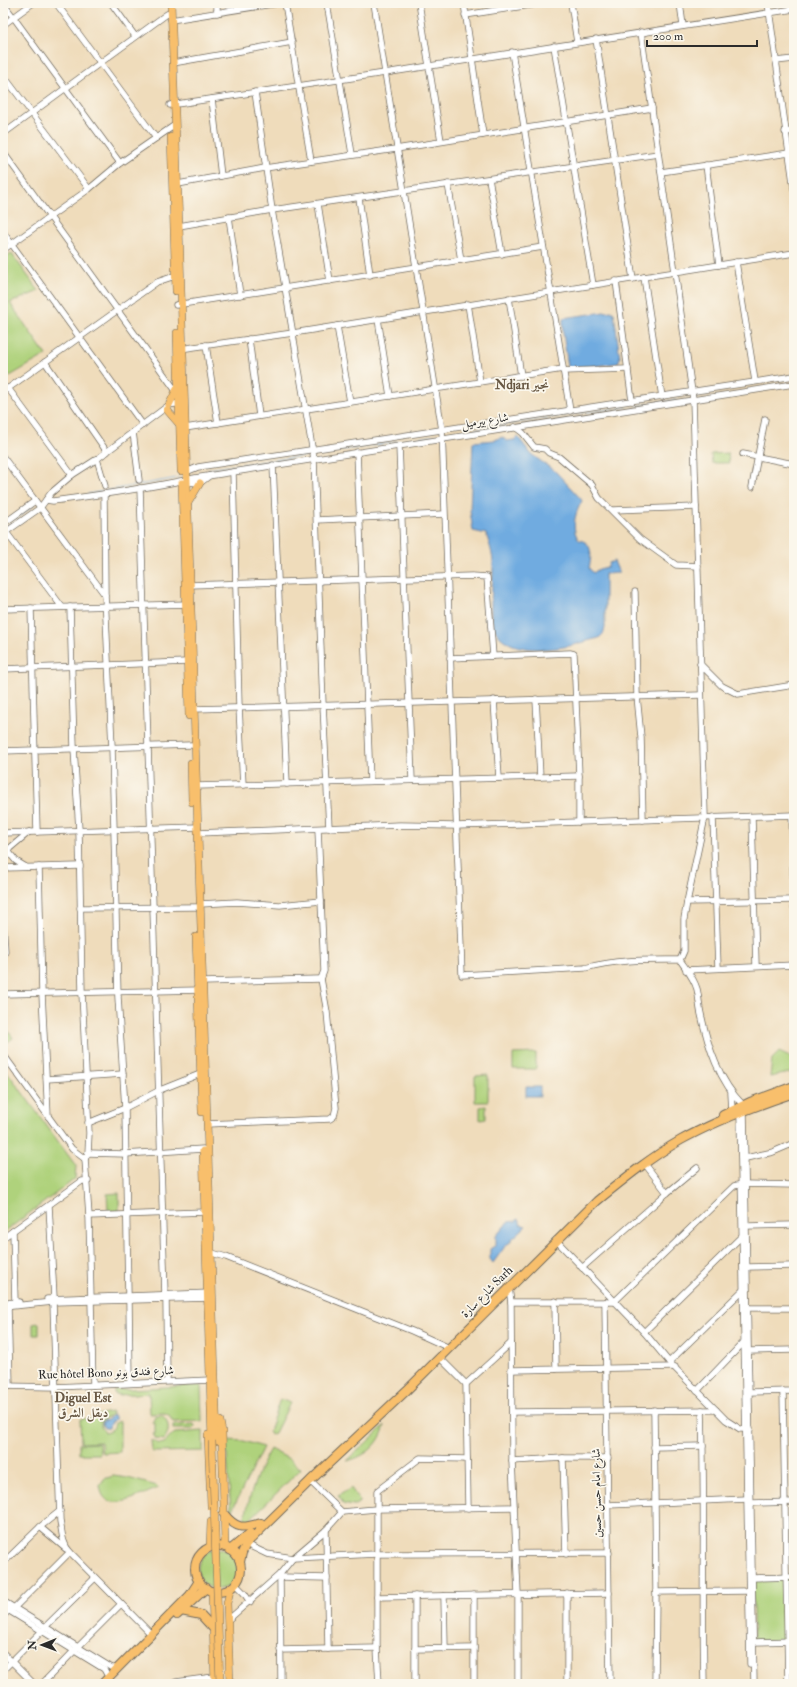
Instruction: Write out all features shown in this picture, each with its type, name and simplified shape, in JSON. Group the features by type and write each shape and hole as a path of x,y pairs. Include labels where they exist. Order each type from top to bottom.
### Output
{"highway":[{"name":"شارع سارة Sarh","path":"240,1562 246,1544 597,1201 645,1164 680,1141 710,1125 794,1086"},
{"name":"شارع سارة Sarh","path":"227,1548 261,1523 445,1346 553,1237 596,1198 659,1151 732,1110 743,1110 794,1094"},
{"path":"224,1514 230,1521 239,1527 248,1527 261,1523"},
{"path":"217,1546 227,1548 236,1555 240,1562 239,1578 233,1586 222,1591 209,1589 199,1581 196,1576 196,1565 200,1554 217,1546"},
{"path":"110,1682 118,1668 190,1595 199,1581"},
{"path":"102,1684 110,1682 180,1611 209,1589"},
{"path":"180,1611 201,1615 212,1627"}],"main road":[{"path":"166,3 173,126 175,276 180,349 188,604 197,786 196,829"},
{"path":"171,3 173,63 172,104"},
{"path":"173,126 178,184 178,305"},
{"path":"180,349 177,388 182,406"},
{"path":"177,388 167,409 182,426 189,471 185,482 188,505 190,585 188,604 187,662 190,745 196,829 200,990 200,1074 205,1212 210,1295 224,1684"},
{"path":"188,505 197,480"},
{"path":"198,905 203,982 200,990 212,1253 210,1295"},
{"path":"212,1349 210,1380 214,1410 220,1419 222,1432 224,1514 227,1548"},
{"path":"210,1548 212,1520 208,1427 214,1410"},
{"path":"215,1441 220,1684"},
{"path":"230,1684 227,1599 233,1586"},
{"path":"209,1589 214,1681"}],"street":[{"path":"3,3 120,163"},
{"path":"3,25 33,3"},
{"path":"56,3 156,138"},
{"path":"111,3 135,36"},
{"path":"217,3 217,13"},
{"path":"171,20 279,3"},
{"path":"285,3 311,161"},
{"path":"327,3 352,154"},
{"path":"374,3 396,149 436,388 442,435 462,975 584,968 602,963 626,961 680,960"},
{"path":"419,3 442,141"},
{"path":"464,3 483,135"},
{"path":"465,16 544,3"},
{"path":"571,3 577,42"},
{"path":"680,3 684,26"},
{"path":"768,3 794,189"},
{"path":"172,104 340,80 472,58 794,9"},
{"path":"3,134 167,14"},
{"path":"641,32 693,395 705,817 684,918 684,951 680,960"},
{"path":"596,39 633,279"},
{"path":"173,63 292,42"},
{"path":"554,46 593,285"},
{"path":"512,52 570,411"},
{"path":"776,61 794,59"},
{"path":"3,75 88,189"},
{"path":"255,92 265,168 314,455 329,828"},
{"path":"212,99 221,176"},
{"path":"178,184 352,154 396,149 652,108"},
{"path":"3,250 88,189 120,163 173,126"},
{"path":"785,132 794,130"},
{"path":"3,152 117,311 177,388"},
{"path":"661,172 789,153"},
{"path":"179,226 272,210 658,154"},
{"path":"706,165 719,265"},
{"path":"489,178 502,254"},
{"path":"448,184 461,260"},
{"path":"359,198 370,275"},
{"path":"318,204 330,281"},
{"path":"229,217 240,295"},
{"path":"3,232 143,425"},
{"path":"178,305 543,247"},
{"path":"180,349 293,333 468,304 794,254"},
{"path":"736,262 755,381"},
{"path":"72,475 5,390 161,280 175,276"},
{"path":"644,277 662,397"},
{"path":"616,281 632,401"},
{"path":"509,298 521,376"},
{"path":"468,304 480,382"},
{"path":"378,319 390,396"},
{"path":"337,326 350,402"},
{"path":"248,339 260,416"},
{"path":"206,345 218,423"},
{"path":"45,362 107,452"},
{"path":"182,426 218,423 436,388 563,370 628,369"},
{"name":"شارع بيرميل","path":"197,480 210,476 273,466 314,455 357,452 398,446 442,435 515,427 693,395 755,381 794,376"},
{"name":"شارع بيرميل","path":"189,471 314,455 442,435 632,401 794,384"},
{"path":"62,607 4,533 40,508 51,493 72,475 167,409 182,406"},
{"path":"752,487 765,419"},
{"path":"515,427 523,433 534,447 545,449 549,453 559,457 592,485 599,498 613,510 640,539 673,563 679,565 698,566"},
{"path":"133,432 139,480"},
{"path":"398,446 412,780"},
{"path":"357,452 370,782"},
{"path":"743,454 794,464"},
{"path":"3,457 105,595"},
{"path":"97,459 105,486"},
{"path":"273,466 287,784"},
{"path":"189,471 197,480"},
{"path":"233,472 239,707 243,785"},
{"path":"46,500 53,501 197,480"},
{"path":"140,488 147,664 150,828 160,1090 167,1382"},
{"path":"104,494 105,595 112,747 118,992 125,1108 130,1383"},
{"path":"3,524 35,501"},
{"path":"613,510 696,507"},
{"path":"317,520 444,514"},
{"path":"190,585 363,579 487,577 493,656"},
{"path":"635,592 637,696 641,736 643,820"},
{"path":"3,609 188,604"},
{"path":"70,607 74,748 79,830 82,993 88,1123 88,1153 85,1160"},
{"path":"31,608 37,832"},
{"path":"450,658 570,652 574,654 579,776 579,822"},
{"path":"3,669 187,662"},
{"path":"700,664 722,686 738,694 794,685"},
{"path":"194,709 701,695"},
{"path":"536,699 540,776"},
{"path":"494,700 499,778"},
{"path":"3,751 190,745"},
{"path":"197,786 579,776"},
{"path":"3,833 150,828 318,829 400,825 456,826 793,815 794,907"},
{"path":"714,817 718,968"},
{"path":"752,817 756,966"},
{"path":"207,1124 330,1119 334,1116 336,1108 329,1029 321,979 324,971 318,829"},
{"path":"3,858 8,851 29,832"},
{"path":"3,845 16,861 30,867"},
{"path":"3,868 80,866"},
{"path":"39,867 42,994 48,1116"},
{"path":"687,902 794,900"},
{"path":"80,908 153,907 237,902 287,904 321,901"},
{"path":"3,920 5,952 3,957"},
{"path":"680,960 696,989 704,1026 713,1057 731,1093 743,1110 746,1158 744,1184 748,1226 750,1392 748,1429"},
{"path":"686,970 794,965"},
{"path":"203,982 321,979"},
{"path":"3,994 200,990"},
{"path":"3,1054 72,1149 83,1156 85,1160 88,1181 93,1384"},
{"path":"47,1078 123,1074"},
{"path":"88,1123 125,1108 160,1090 200,1074"},
{"path":"731,1093 732,1110"},
{"path":"743,1110 744,1342 748,1429 748,1591 751,1684"},
{"path":"746,1158 773,1152 794,1143"},
{"path":"88,1153 125,1154 203,1149"},
{"path":"645,1164 667,1193"},
{"path":"582,1268 697,1168"},
{"path":"3,1238 82,1181 88,1181"},
{"path":"510,1302 614,1302 734,1186 744,1184 794,1185"},
{"path":"48,1206 53,1300 60,1511 62,1531 68,1550"},
{"path":"89,1216 205,1212"},
{"path":"748,1226 794,1225"},
{"path":"13,1231 15,1302"},
{"path":"644,1332 744,1234"},
{"path":"556,1240 644,1332 669,1362 716,1410 734,1426 748,1429"},
{"path":"212,1253 226,1257 412,1330 445,1346"},
{"path":"748,1267 794,1266"},
{"path":"509,1288 512,1461 518,1594 518,1684"},
{"path":"669,1362 744,1289"},
{"path":"5,1305 15,1302 53,1300 210,1295"},
{"path":"5,1305 53,1300"},
{"path":"555,1301 556,1369"},
{"name":"شارع امام حسن حسين","path":"605,1302 610,1684"},
{"path":"5,1305 10,1386"},
{"path":"748,1308 794,1308"},
{"path":"697,1391 744,1342"},
{"path":"466,1384 511,1343"},
{"path":"749,1351 794,1350"},
{"path":"439,1357 466,1384 468,1508"},
{"path":"511,1370 675,1367"},
{"name":"Rue hôtel Bono شارع فندق بونو","path":"3,1386 55,1387 93,1384 210,1380"},
{"path":"782,1391 788,1684"},
{"path":"750,1392 794,1391"},
{"path":"654,1410 656,1592 655,1684"},
{"path":"702,1410 704,1501 702,1592 704,1684"},
{"path":"512,1412 716,1410"},
{"path":"654,1447 703,1446"},
{"path":"379,1684 376,1554 377,1491 420,1458 467,1459"},
{"path":"512,1461 563,1458 608,1458"},
{"path":"563,1458 566,1554"},
{"path":"310,1481 342,1512"},
{"path":"608,1505 704,1501 794,1502"},
{"path":"749,1501 754,1684"},
{"path":"228,1620 280,1576 293,1558 326,1530 342,1512 376,1509 514,1507"},
{"path":"3,1563 40,1527 60,1511"},
{"path":"40,1527 68,1550 151,1634"},
{"path":"326,1530 328,1649"},
{"path":"246,1544 267,1554 293,1558 376,1554 609,1553"},
{"path":"3,1616 12,1609 68,1550"},
{"path":"280,1576 327,1578"},
{"path":"280,1576 281,1684"},
{"path":"752,1578 794,1577"},
{"path":"3,1670 95,1578"},
{"path":"233,1586 244,1593 250,1602"},
{"path":"656,1592 748,1591"},
{"path":"567,1593 567,1684"},
{"path":"378,1597 609,1593"},
{"path":"474,1595 474,1684"},
{"path":"415,1596 415,1684"},
{"path":"444,1596 445,1649"},
{"path":"3,1601 12,1609 77,1649 112,1668 118,1668"},
{"path":"42,1684 121,1604"},
{"path":"3,1607 12,1609"},
{"path":"754,1642 794,1641"},
{"path":"280,1650 377,1648"},
{"path":"415,1649 474,1648"},
{"path":"77,1649 104,1669 110,1682"},
{"path":"3,1653 34,1684"},
{"path":"173,1684 176,1682 214,1681"}],"green space":[{"path":"11,253 39,291 10,303 46,355 3,380 3,259"},
{"path":"728,453 729,463 712,463 711,454"},
{"path":"4,1024 13,1038 4,1045 3,1044"},
{"path":"779,1052 794,1059 794,1072 770,1077 772,1059"},
{"path":"536,1053 536,1069 513,1069 513,1054"},
{"path":"3,1066 76,1166 75,1179 3,1233"},
{"path":"488,1075 488,1102 475,1102 475,1076"},
{"path":"486,1106 486,1119 480,1120 480,1107"},
{"path":"119,1193 119,1211 108,1211 107,1194"},
{"path":"39,1323 39,1335 33,1335 33,1324"},
{"path":"201,1385 202,1421 173,1422 168,1414 150,1414 149,1393 119,1395 114,1393 114,1390"},
{"path":"280,1399 290,1403 275,1433 271,1435 269,1431"},
{"path":"112,1412 112,1414 101,1421 101,1428 105,1432 109,1431 113,1428 115,1423 120,1421 120,1452 102,1453 101,1442 81,1443 80,1419 91,1418 92,1416"},
{"path":"161,1415 166,1420 168,1427 164,1440 156,1439 153,1434 155,1434 155,1423 152,1423 155,1417"},
{"path":"194,1424 195,1426 193,1429 173,1429 173,1426 175,1425"},
{"path":"385,1425 380,1438 371,1449 354,1459 347,1461"},
{"path":"203,1431 203,1451 152,1452 151,1440 160,1444 165,1442 175,1433"},
{"path":"226,1440 244,1441 263,1447 231,1512"},
{"path":"99,1443 100,1454 79,1454 79,1444"},
{"path":"270,1449 289,1459 301,1469 243,1526 254,1486"},
{"path":"113,1476 128,1478 157,1486 159,1488 125,1501 108,1501 103,1495 100,1485 104,1479"},
{"path":"351,1488 360,1502 353,1506 343,1504 338,1496"},
{"path":"222,1549 229,1552 235,1558 238,1569 237,1577 229,1586 222,1589 214,1589 207,1586 199,1577 198,1565 201,1558 210,1550"},
{"path":"752,1578 794,1578 794,1641 754,1642"}],"water":[{"path":"611,311 614,313 620,358 618,363 586,367 568,367 563,333 563,318"},
{"path":"503,437 506,441 514,440 518,437 531,454 556,472 581,499 582,501 575,519 574,528 579,540 588,544 591,558 589,568 593,573 599,569 607,567 609,563 614,561 619,573 605,574 605,628 603,634 599,638 559,648 536,649 513,645 504,640 496,632 491,616 493,561 486,534 473,531 470,510 473,442 494,440"},
{"path":"526,1087 540,1087 540,1096 526,1096"},
{"path":"518,1219 520,1220 520,1224 526,1226 512,1239 512,1241 506,1245 493,1263 490,1259 490,1249 496,1245 496,1236 508,1222 516,1221"},
{"path":"112,1415 115,1417 115,1420 110,1423 109,1428 104,1428 102,1424 103,1421 108,1420"}],"waterway":[{"path":"698,396 705,395"},
{"path":"637,406 676,400"},
{"path":"445,434 571,414 627,407"},
{"path":"316,454 440,435"},
{"path":"209,469 311,455"},
{"path":"88,494 178,478"},
{"path":"3,529 34,505"}],"district":[{"name":"Ndjari نجير","path":"522,385"},
{"name":"Diguel Est ديقل الشرق","path":"83,1406"}]}
